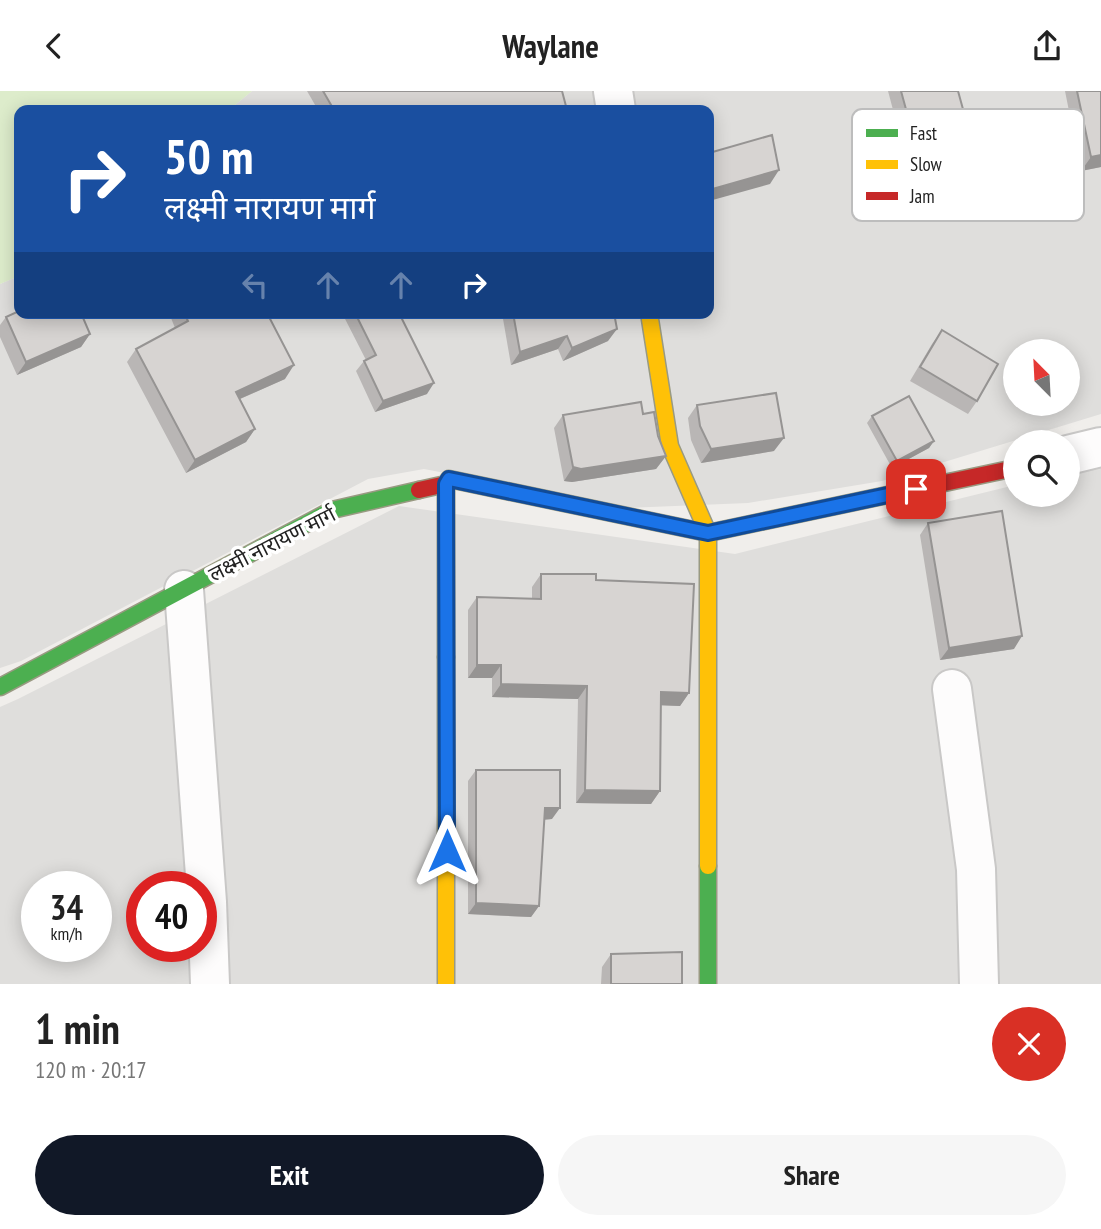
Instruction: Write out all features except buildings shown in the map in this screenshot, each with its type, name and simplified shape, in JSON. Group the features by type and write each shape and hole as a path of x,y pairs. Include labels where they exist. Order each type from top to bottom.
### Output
{"street":[{"path":"650,319 670,446 708,533 708,984"},
{"path":"1080,452 1101,447"},
{"name":"लक्ष्मी नारायण मार्ग","path":"0,687 332,510 446,484 449,479 708,533 1003,471"},
{"path":"446,484 446,984"},
{"path":"184,590 207,902 210,984"},
{"path":"952,688 976,869 979,984"}],"shaded area":[{"path":"252,91 1101,91 1101,414 1049,430 1003,430 1003,444 882,481 748,503 626,508 424,469 368,479 21,661 0,668 0,284 14,278 14,319 714,319 714,105 235,105"},
{"path":"1101,464 1101,984 0,984 0,707 399,506 735,554 1003,488 1003,507 1080,507 1080,469"}],"green space":[{"path":"0,91 252,91 235,105 14,105 14,278 0,284"}],"traffic: fast":[{"path":"446,484 446,657"},
{"path":"0,687 332,510 419,490"},
{"path":"708,866 708,984"}],"traffic: slow":[{"path":"650,319 670,446 708,533 708,866"},
{"path":"446,657 446,984"}],"traffic: jam":[{"path":"419,490 446,484 449,479 708,533 1003,471"}],"route":[{"path":"447,851 446,484 449,479 708,533 916,489"}]}
